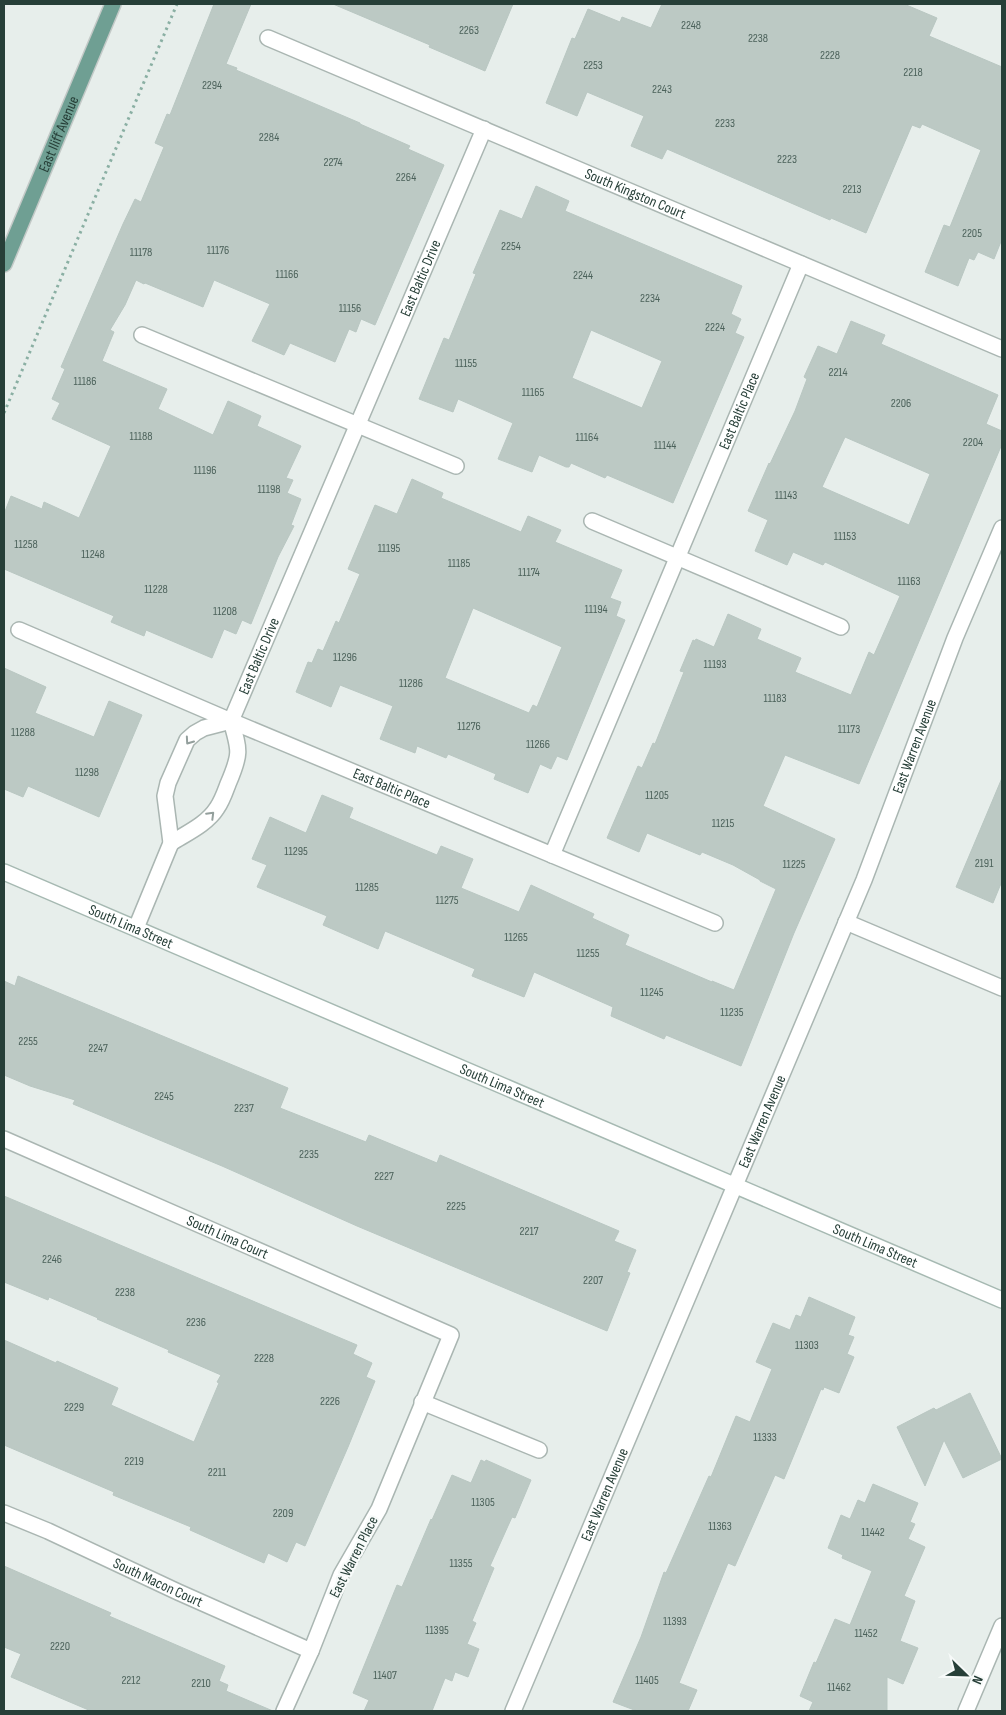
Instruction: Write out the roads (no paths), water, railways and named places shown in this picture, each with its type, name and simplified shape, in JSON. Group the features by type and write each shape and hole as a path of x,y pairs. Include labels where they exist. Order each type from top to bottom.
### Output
{"main road":[{"name":"East Iliff Avenue","path":"4,264 113,4"}],"street":[{"name":"South Kingston Court","path":"268,38 1002,348"},
{"name":"East Baltic Drive","path":"231,721 484,129"},
{"name":"East Baltic Place","path":"552,854 801,264"},
{"path":"142,335 456,466"},
{"path":"592,522 841,627"},
{"name":"East Warren Avenue","path":"513,1711 846,922 877,847 954,638 1002,528"},
{"path":"19,630 231,721 238,744 238,754 237,762 221,802 202,824 171,843"},
{"name":"East Baltic Place","path":"231,721 715,923"},
{"path":"136,928 171,843 165,796 168,783 187,740 195,732 204,728 231,721"},
{"name":"South Lima Street","path":"4,872 1002,1300"},
{"path":"846,922 1002,988"},
{"name":"South Lima Court","path":"4,1139 451,1335"},
{"name":"East Warren Place","path":"284,1711 311,1651 341,1575 379,1509 451,1335"},
{"path":"422,1402 539,1450"},
{"name":"South Macon Court","path":"4,1513 48,1531 178,1592 311,1651"},
{"path":"966,1711 1002,1626"}]}
